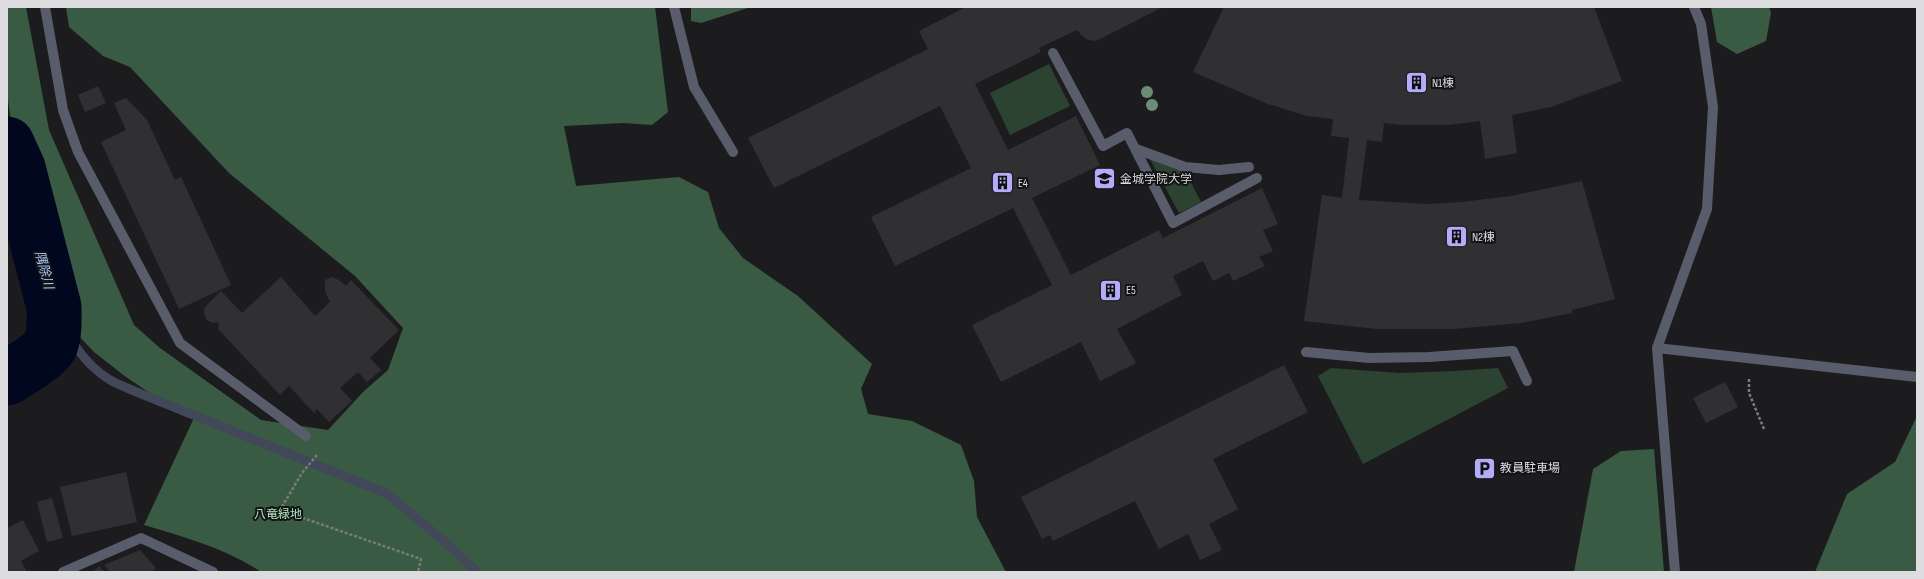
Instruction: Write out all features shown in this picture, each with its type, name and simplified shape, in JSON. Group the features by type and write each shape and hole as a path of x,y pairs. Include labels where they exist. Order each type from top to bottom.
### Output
{"street":[{"path":"46,7 63,110 78,152 180,343 306,436"},
{"path":"674,7 694,87 733,152"},
{"path":"1675,572 1657,348 1707,209 1713,107 1701,24 1694,7"},
{"path":"1053,53 1103,146 1127,133 1173,223 1257,178"},
{"path":"1136,149 1185,167 1219,170 1250,167"},
{"path":"1657,348 1917,377"},
{"path":"1306,352 1369,358 1429,357 1513,351 1527,381"},
{"path":"63,572 140,538 213,572"}],"path":[{"path":"1748,358 1749,393 1764,429"},
{"path":"321,450 302,473 280,510 421,559 418,572"}],"green space":[{"name":"八竜緑地","path":"7,7 26,7 49,130 134,325 160,348 261,420 328,430 363,392 388,370 403,328 355,276 229,173 130,67 103,56 69,27 66,7 655,7 668,112 652,125 623,123 564,126 576,186 679,177 708,192 719,228 743,258 798,296 872,364 861,389 868,414 912,421 961,445 974,481 977,517 1006,572 261,572 219,550 144,525 194,418 169,406 126,377 94,352 78,335 48,218 13,136 7,92"},
{"path":"691,7 751,7 701,23 691,21"},
{"path":"1711,7 1769,7 1771,13 1766,41 1737,54 1717,42"},
{"path":"1049,64 1070,106 1010,135 990,93"},
{"path":"1153,158 1185,171 1201,202 1179,213 1150,159"},
{"path":"1331,368 1400,373 1498,368 1508,388 1363,464 1318,376"},
{"path":"1917,416 1917,572 1815,572 1847,494 1895,462"},
{"path":"1654,449 1664,572 1574,572 1593,469 1621,451"}],"building":[{"path":"966,7 1161,8 1096,41 1088,40 1077,30 1039,48 1041,52 975,84 1008,150 1076,116 1100,165 1032,198 1071,275 1159,230 1163,238 1262,188 1278,224 1263,230 1273,251 1259,257 1265,266 1233,281 1229,273 1213,281 1203,261 1173,276 1182,295 1117,329 1136,363 1100,381 1081,342 1001,382 972,325 1052,285 1013,208 895,266 871,217 971,168 940,106 774,188 748,138 928,49 919,31"},
{"path":"1224,7 1594,7 1622,81 1551,107 1512,115 1517,153 1485,159 1480,121 1449,125 1401,125 1384,123 1382,142 1367,140 1359,200 1426,204 1461,202 1511,196 1582,181 1615,299 1572,310 1572,313 1521,323 1455,329 1376,329 1304,321 1322,195 1342,198 1349,138 1331,136 1333,119 1307,116 1268,104 1193,72"},
{"path":"98,86 106,103 85,112 78,95"},
{"path":"126,98 147,120 175,180 181,177 231,285 179,309 101,142 126,130 114,103"},
{"path":"281,277 315,316 330,302 325,292 325,280 332,277 339,280 346,286 351,280 399,330 370,358 381,370 367,382 358,372 340,388 352,401 329,422 317,409 314,413 289,386 280,395 218,329 219,322 212,323 206,319 204,313 205,307 221,291 242,313"},
{"path":"1284,365 1308,412 1213,459 1238,509 1209,524 1222,550 1200,560 1188,534 1159,549 1135,501 1053,541 1050,535 1042,539 1021,497"},
{"path":"1725,382 1738,407 1706,423 1693,398"},
{"path":"126,472 137,522 72,536 60,487"},
{"path":"52,498 63,538 47,542 37,502"},
{"path":"23,520 39,551 21,561 27,572 7,572 7,528"},
{"path":"140,550 156,568 152,572 110,572 104,565"},
{"path":"99,566 105,572 93,572"}],"waterway":[{"name":"隅除川","path":"7,144 18,168 54,307 54,330 49,348 32,362 7,378"},
{"path":"54,307 70,338 77,348 91,366 110,380 386,493 444,541 477,572"}],"place":[{"name":"N1棟","path":"1416,83"},
{"name":"金城学院大学","path":"1105,179"},
{"name":"E4","path":"1002,183"},
{"name":"N2棟","path":"1457,237"},
{"name":"E5","path":"1111,290"},
{"name":"教員駐車場","path":"1484,468"}]}
